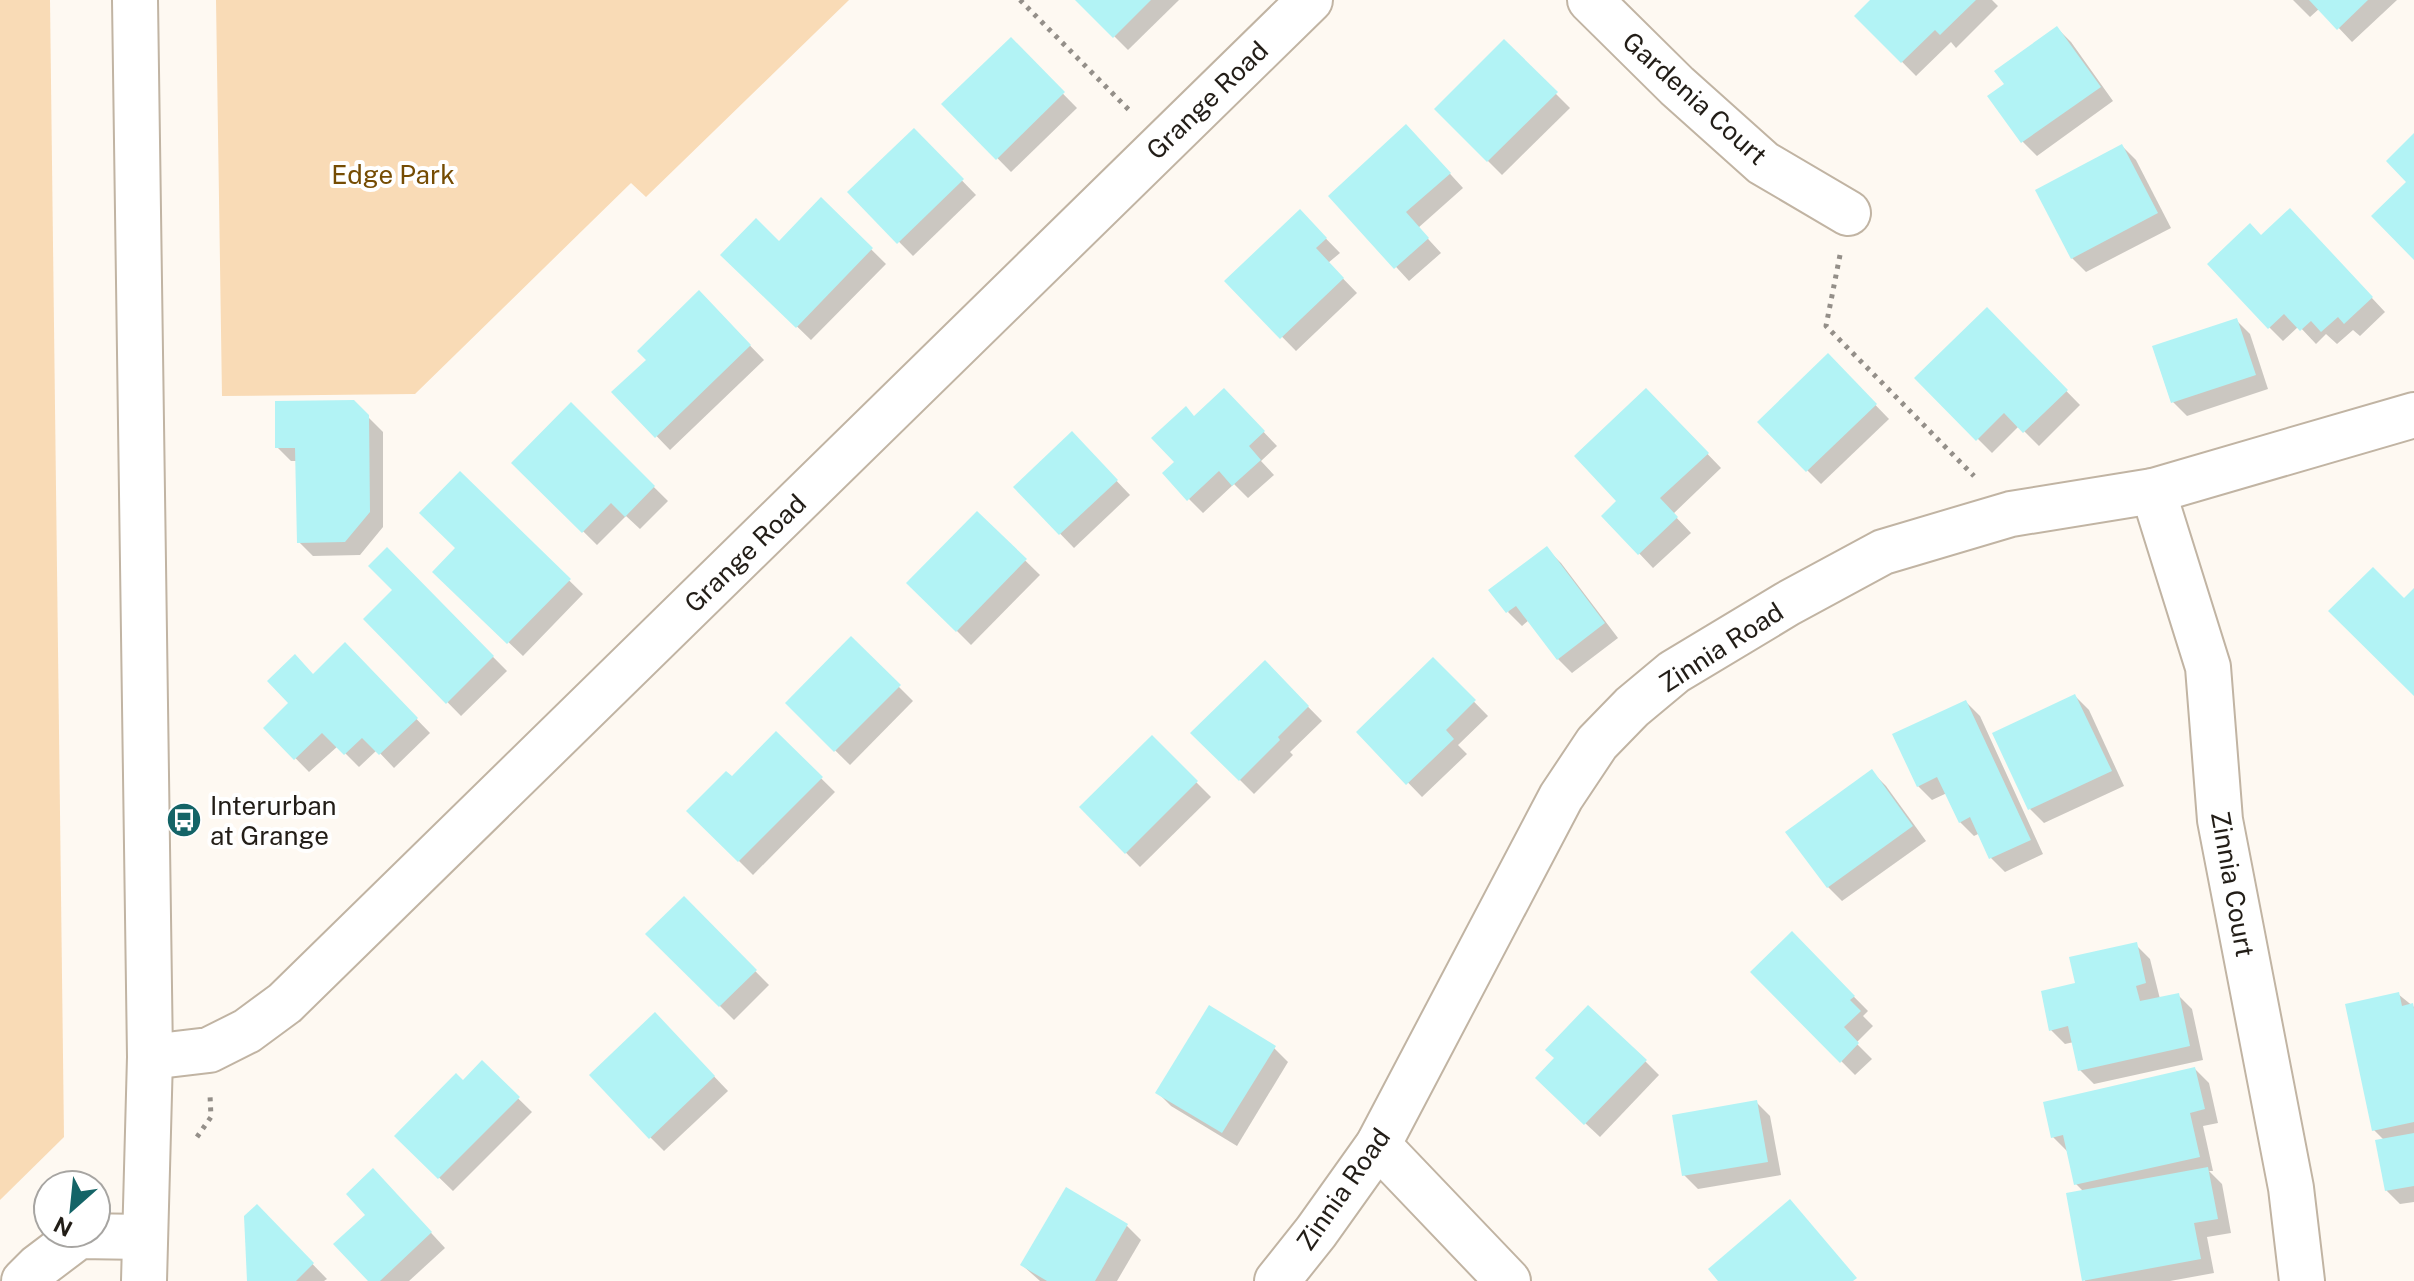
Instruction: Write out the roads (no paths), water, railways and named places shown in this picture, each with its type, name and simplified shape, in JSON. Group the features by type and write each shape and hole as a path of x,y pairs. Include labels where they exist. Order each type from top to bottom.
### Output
{"street":[{"path":"135,0 150,1057 144,1281"},
{"name":"Grange Road","path":"150,1057 209,1050 247,1031 285,1003 1310,0"},
{"name":"Gardenia Court","path":"1590,0 1677,86 1763,163 1848,213"},
{"name":"Zinnia Road","path":"1277,1281 1378,1145 1561,797 1597,743 1632,707 1674,672 1787,604 1883,552 2011,514 2153,491 2414,415"},
{"name":"Zinnia Court","path":"2153,491 2208,667 2220,820 2291,1188 2302,1281"},
{"path":"1378,1145 1508,1281"},
{"path":"24,1281 79,1236 145,1237"}],"place":[{"name":"Interurban at Grange","path":"184,820"}],"park label":[{"name":"Edge Park","path":"393,174"}]}
